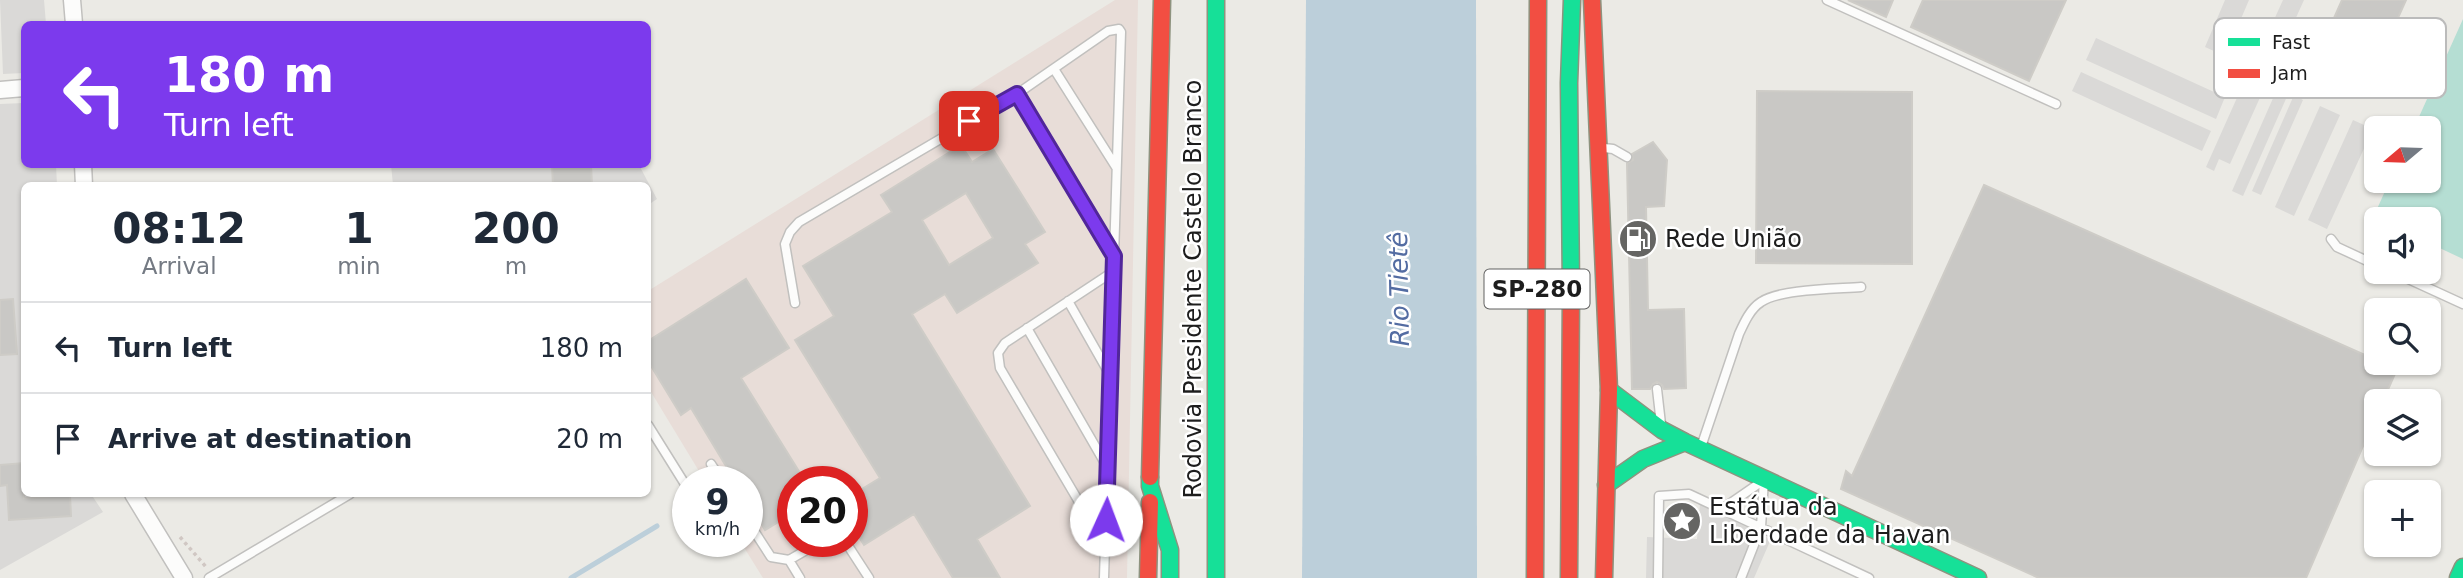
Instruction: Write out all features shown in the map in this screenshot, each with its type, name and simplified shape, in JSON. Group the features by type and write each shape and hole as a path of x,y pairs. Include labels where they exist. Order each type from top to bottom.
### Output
{"main road":[{"path":"1148,578 1162,0"},
{"name":"Rodovia Presidente Castelo Branco","path":"1216,0 1216,578"},
{"name":"SP-280","path":"1535,578 1538,0"},
{"path":"1569,578 1572,390 1569,97 1572,0"},
{"path":"1592,0 1609,390 1604,578"},
{"path":"1609,390 1662,430 1700,450 1978,578"},
{"path":"1606,485 1633,464 1685,442"},
{"path":"1150,486 1170,550 1170,578"},
{"path":"2458,578 2463,567"}],"street":[{"path":"72,0 74,21"},
{"path":"0,90 21,88"},
{"path":"136,497 184,578"}],"lane":[{"path":"1827,0 2056,104"},
{"path":"795,303 785,244 790,232 799,222 1017,94 1108,31 1119,29 1104,578"},
{"path":"1054,69 1117,169"},
{"path":"1017,94 1114,256"},
{"path":"1598,147 1613,149 1627,157"},
{"path":"2331,239 2337,247 2364,259"},
{"path":"1105,547 1000,368 998,353 1005,342 1114,271"},
{"path":"2419,284 2463,304"},
{"path":"1700,450 1739,334 1758,303 1773,295 1861,287"},
{"path":"1068,301 1110,375"},
{"path":"1027,328 1108,468"},
{"path":"1657,389 1662,430"},
{"path":"651,430 674,466"},
{"path":"1722,509 1764,481"},
{"path":"1741,578 1761,527 1764,481"},
{"path":"1658,578 1658,496 1689,494 1869,578"},
{"path":"209,578 345,497"},
{"path":"763,545 771,557 789,560 794,557"},
{"path":"855,557 869,578"},
{"path":"789,560 800,578"}],"shaded area":[{"path":"0,0 44,0 46,21 21,21 21,73 3,74"},
{"path":"1115,0 1138,0 1127,578 763,578 750,557 763,557 763,466 696,466 651,392 651,289"},
{"path":"2225,0 2249,0 2241,18 2217,18"},
{"path":"2283,0 2304,0 2296,18 2275,18"},
{"path":"2463,19 2463,259 2441,249 2441,207 2378,207 2384,193 2441,193 2441,116 2419,116 2427,98 2446,98 2446,57"},
{"path":"2214,26 2214,51 2205,47"},
{"path":"2096,38 2214,92 2214,98 2225,98 2216,119 2086,60"},
{"path":"2081,72 2211,131 2202,151 2072,91"},
{"path":"2237,98 2260,98 2230,164 2219,159 2214,171 2206,167"},
{"path":"2273,98 2286,98 2243,196 2232,191"},
{"path":"2293,98 2299,98 2303,100 2261,195 2252,191"},
{"path":"21,103 21,168 56,168 57,182 21,182 21,497 93,497 103,512 0,570 0,104"},
{"path":"2320,106 2340,115 2294,216 2275,207"},
{"path":"2353,120 2364,125 2364,149 2327,229 2308,220"},
{"path":"391,168 641,168 648,182 393,182"},
{"path":"651,188 657,199 651,203"},
{"path":"1700,504 1771,539 1754,578 1646,578 1647,537 1697,539"}],"water":[{"name":"Rio Tietê","path":"1306,0 1476,0 1477,578 1302,578"}],"building":[{"path":"1848,0 1893,0 1886,17"},
{"path":"1923,0 2066,0 2029,81 1911,27"},
{"path":"2342,0 2406,0 2398,18 2334,18"},
{"path":"1757,91 1912,92 1912,264 1756,263"},
{"name":"Rede União","path":"1653,142 1667,160 1664,206 1646,207 1648,310 1684,309 1686,388 1664,389 1657,382 1650,389 1632,389 1627,163 1633,160 1632,154"},
{"path":"961,145 972,162 993,149 1045,232 1025,244 1038,263 957,313 945,294 912,314 1030,506 977,539 1000,578 953,578 914,514 868,543 868,485 880,478 795,340 834,316 803,266 892,212 881,195","holes":["966,193 993,238 949,265 922,220"]},
{"path":"552,168 591,168 592,182 553,182"},
{"path":"1984,185 2364,355 2364,375 2394,375 2388,389 2364,389 2364,444 2306,578 2039,578 1841,489 1846,471 1852,476"},
{"path":"746,279 789,348 741,378 796,466 777,466 777,523 765,530 763,527 763,466 726,466 691,408 681,415 651,366 651,339"},
{"path":"13,299 17,354 0,355 0,300"},
{"path":"21,463 21,497 70,497 71,516 9,520 7,485 0,486 0,465"}],"waterway":[{"path":"571,578 657,526"}],"traffic: fast":[{"path":"1216,0 1216,578"},
{"path":"1571,292 1569,83 1572,0"},
{"path":"1609,390 1662,430 1685,442 1978,578"},
{"path":"1606,485 1643,459 1685,442"},
{"path":"1150,477 1150,486 1170,550 1170,578"},
{"path":"2458,578 2463,567"}],"traffic: jam":[{"path":"1150,477 1162,0"},
{"path":"1535,578 1538,0"},
{"path":"1592,0 1609,390 1604,578"},
{"path":"1569,578 1571,292"},
{"path":"1148,578 1150,502"}],"place":[{"name":"Rede União","path":"1638,239"},
{"name":"Estátua da Liberdade da Havan","path":"1682,521"}],"route":[{"path":"969,121 1017,94 1114,256 1106,520"}]}
